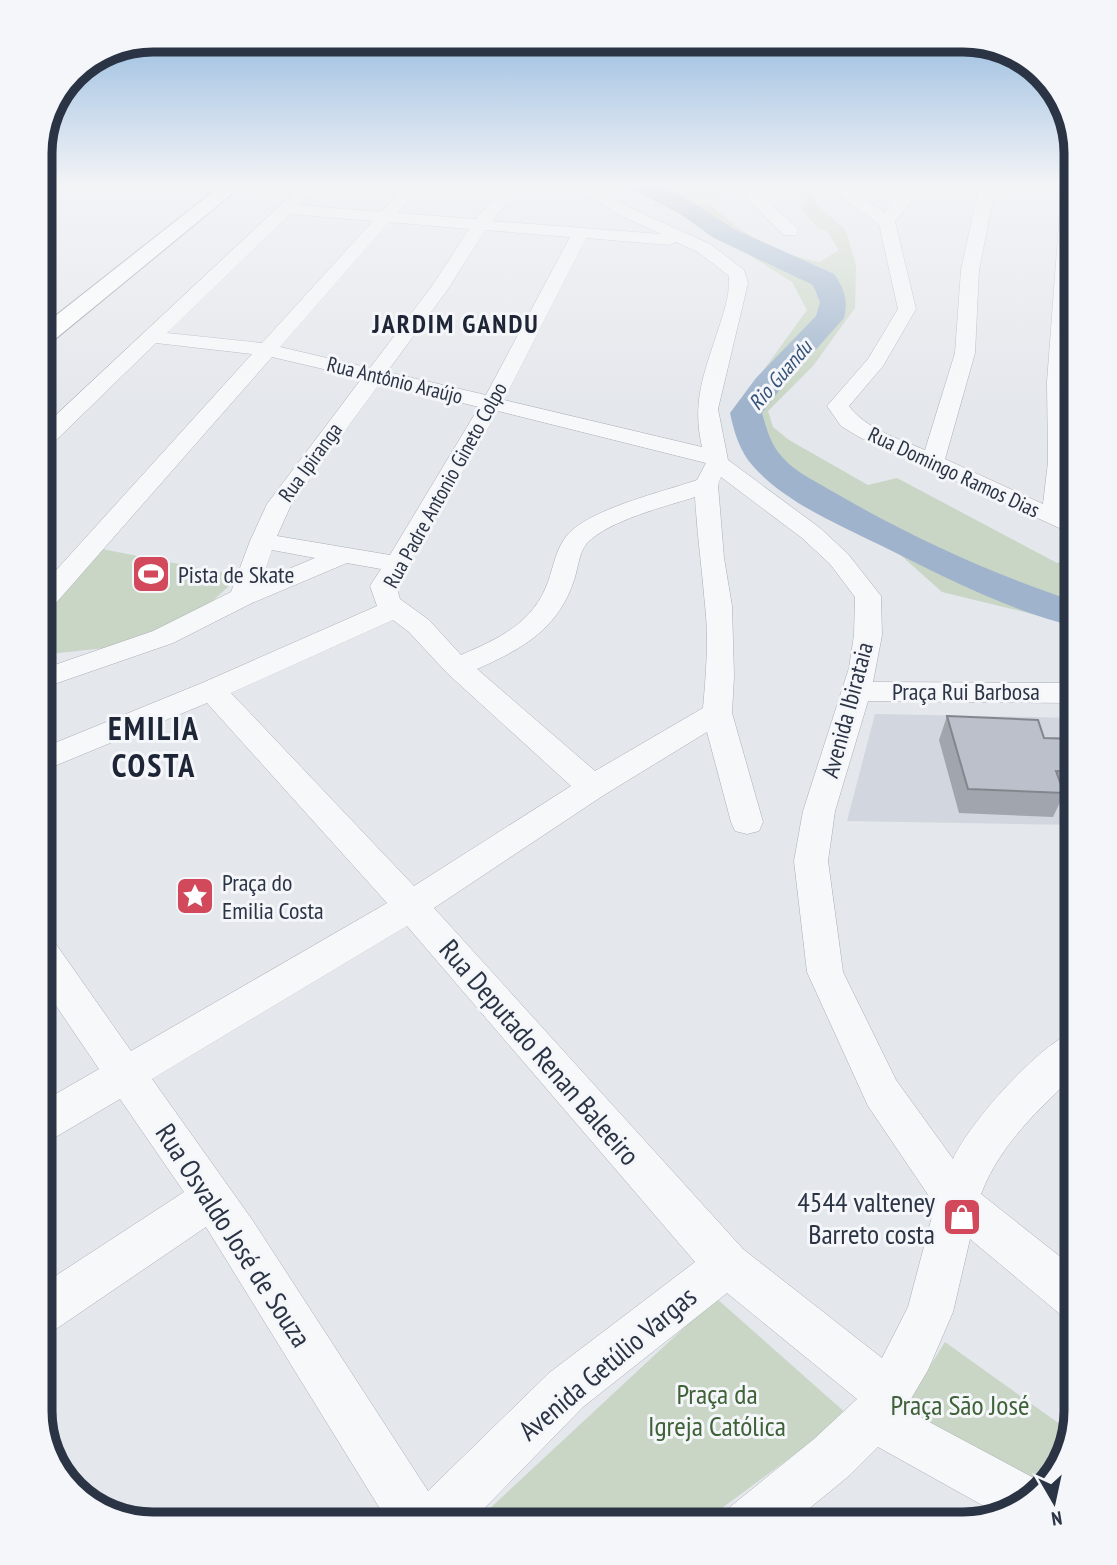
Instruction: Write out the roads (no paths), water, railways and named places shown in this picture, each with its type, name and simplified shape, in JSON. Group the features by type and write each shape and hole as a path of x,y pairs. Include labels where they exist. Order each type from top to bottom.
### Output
{"highway":[{"path":"53,330 145,256"}],"street":[{"path":"53,431 238,256"},
{"path":"53,592 352,256"},
{"name":"Rua Ipiranga","path":"243,597 262,541 279,504 439,289 460,256"},
{"name":"Rua Padre Antonio Gineto Colpo","path":"569,256 530,335 412,543 383,586 383,591 388,603 419,626 457,667 593,787"},
{"path":"716,256 738,274 740,280 707,409 713,468 711,558 719,606 720,676 717,713 747,822"},
{"name":"Rua Domingo Ramos Dias","path":"895,256 907,309 876,362 838,406 857,427 1064,523"},
{"path":"932,463 965,352 973,256"},
{"path":"1054,519 1059,462 1057,382 1064,313"},
{"name":"Rua Antônio Araújo","path":"153,337 269,350 374,373 490,403 713,468"},
{"path":"457,667 506,643 544,616 561,582 566,555 580,536 713,468"},
{"name":"Avenida Ibirataia","path":"713,468 811,533 839,559 868,596 868,635 855,691 819,811 811,861 825,972 882,1093 957,1201 1064,1288"},
{"path":"262,541 397,564"},
{"path":"53,671 163,637 243,597 344,555"},
{"path":"53,756 212,690 396,608"},
{"name":"Rua Deputado Renan Baleeiro","path":"212,690 411,906 727,1265 880,1405 1018,1496"},
{"name":"Praça Rui Barbosa","path":"855,691 1064,693"},
{"path":"52,1118 411,906 593,787 717,713"},
{"name":"Rua Osvaldo José de Souza","path":"52,970 128,1074 212,1198 412,1512"},
{"path":"764,1512 832,1457 880,1405 911,1353 930,1312 957,1201 971,1166 993,1132 1024,1097 1064,1059"},
{"path":"52,1305 212,1198"},
{"name":"Avenida Getúlio Vargas","path":"444,1512 566,1390 727,1265"}],"waterway":[{"name":"Rio Guandu","path":"773,256 825,280 834,302 830,318 767,385 746,413 751,433 765,459 785,478 847,515 1001,590 1064,611"}],"place":[{"name":"Pista de Skate","path":"151,574"},
{"name":"Praça do Emilia Costa","path":"195,896"},
{"name":"4544 valteney Barreto costa","path":"962,1217"}],"district":[{"name":"JARDIM GANDU","path":"456,323"},
{"name":"EMILIA COSTA","path":"154,746"}],"park label":[{"name":"Praça São José","path":"960,1404"},
{"name":"Praça da Igreja Católica","path":"717,1409"}]}
